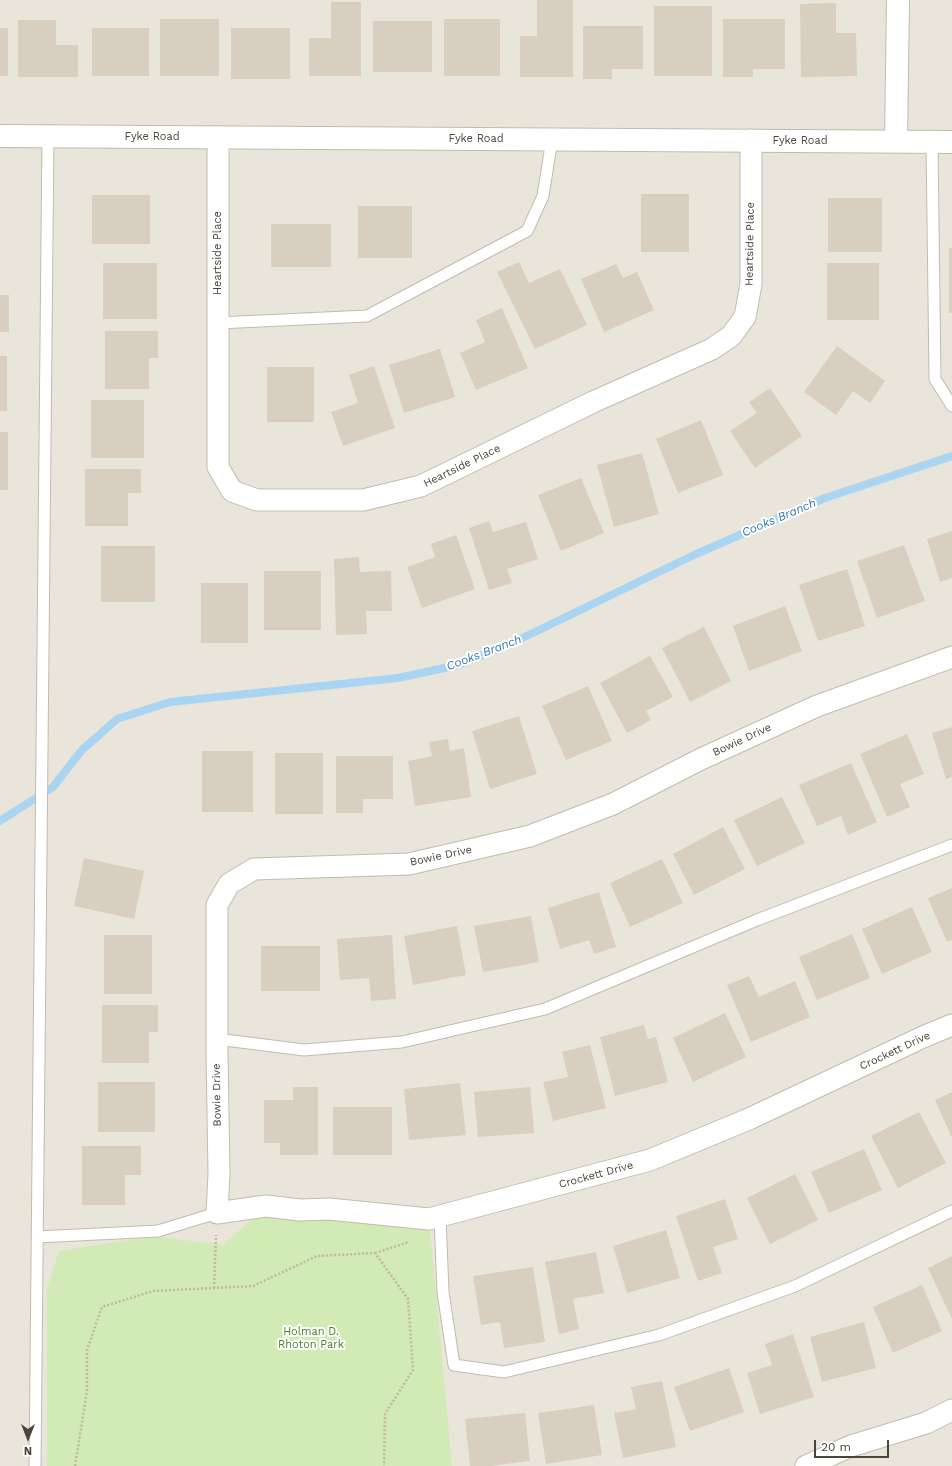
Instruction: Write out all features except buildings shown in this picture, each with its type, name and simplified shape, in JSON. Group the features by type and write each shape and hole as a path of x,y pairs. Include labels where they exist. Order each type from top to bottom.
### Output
{"street":[{"path":"896,142 898,0"},
{"name":"Fyke Road","path":"0,136 942,142"},
{"name":"Heartside Place","path":"218,137 218,467 232,491 258,500 363,500 421,486 593,402 712,349 731,336 745,317 751,284 751,140"},
{"name":"Bowie Drive","path":"217,1213 219,1174 217,905 229,884 254,869 409,864 530,836 613,804 701,759 817,706 952,657"},
{"name":"Crockett Drive","path":"217,1213 266,1206 300,1210 329,1210 429,1220 650,1160 749,1119 923,1037 952,1025"},
{"path":"806,1466 851,1446 926,1423 952,1410"}],"lane":[{"path":"35,1466 48,136"},
{"path":"218,323 367,316 527,231 543,196 552,139"},
{"path":"942,142 935,379 952,406"},
{"path":"217,1038 304,1050 402,1042 545,1009 757,920 952,845"},
{"path":"440,1217 443,1292 454,1365 504,1372 659,1335 794,1286 952,1211"},
{"path":"37,1237 158,1231 217,1213"}],"path":[{"path":"214,1288 217,1213"},
{"path":"75,1466 87,1391 87,1350 102,1307 153,1291 253,1286 317,1256 375,1253 408,1299 413,1370 385,1414 384,1466"}],"shaded area":[{"path":"0,0 952,0 952,1466 0,1466"}],"green space":[{"name":"Holman D. Rhoton Park","path":"266,1206 429,1219 452,1466 47,1466 47,1288 59,1251 153,1236 223,1245"}],"waterway":[{"name":"Cooks Branch","path":"0,821 53,787 82,750 117,719 170,702 398,678 458,665 510,644 696,554 825,498 952,456"}]}
